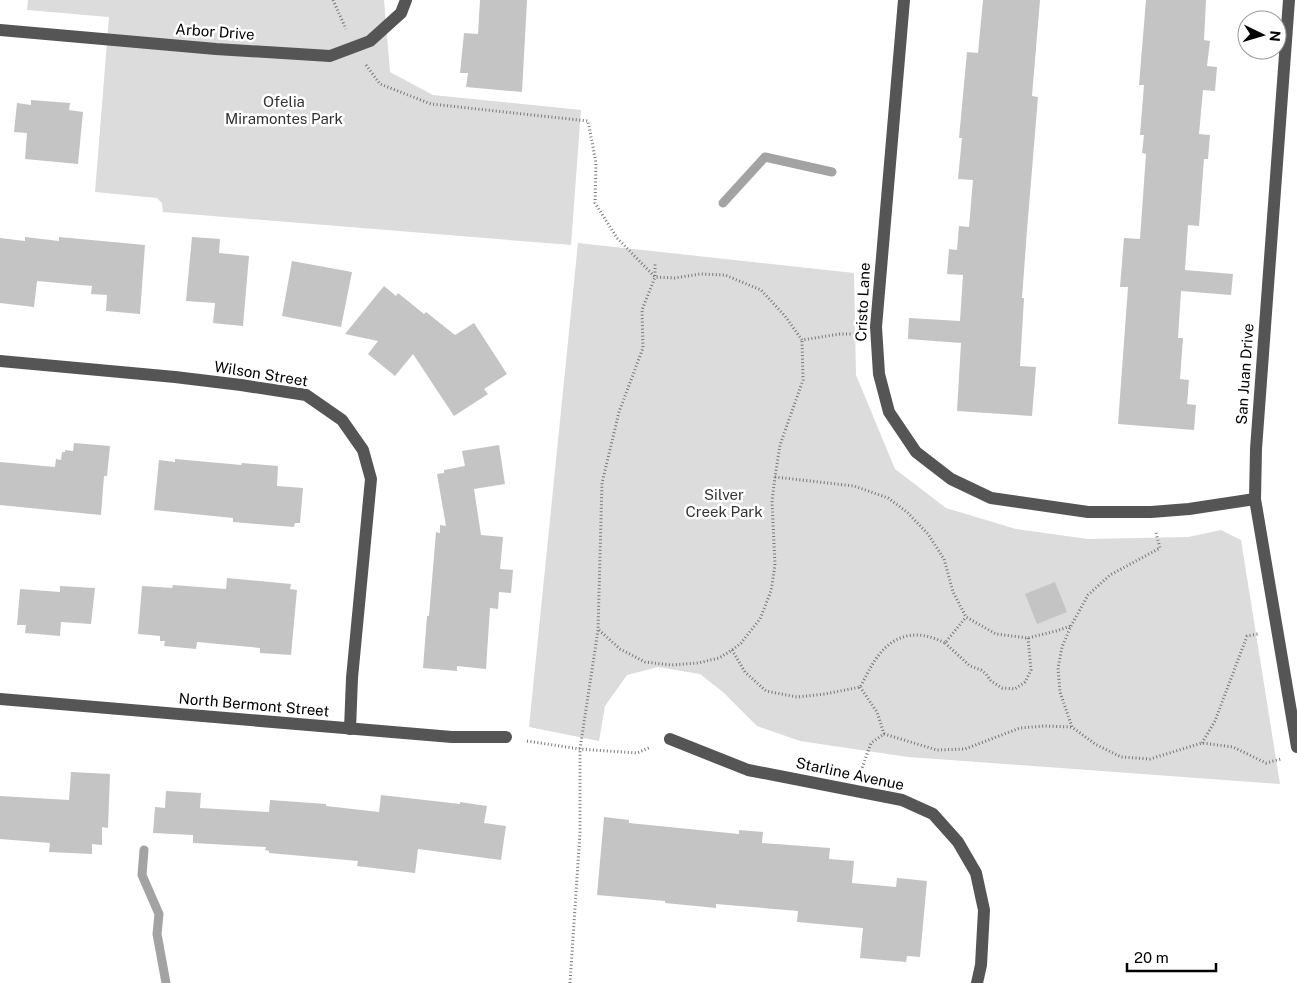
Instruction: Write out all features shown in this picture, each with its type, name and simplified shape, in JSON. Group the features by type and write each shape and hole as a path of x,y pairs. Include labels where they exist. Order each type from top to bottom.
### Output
{"street":[{"name":"Arbor Drive","path":"0,30 216,49 330,56 370,41 401,13 406,0"},
{"name":"Cristo Lane","path":"904,0 876,335 880,374 889,412 916,452 951,479 991,498 1088,512 1152,512 1189,509 1255,499"},
{"name":"San Juan Drive","path":"1289,0 1257,439 1255,499 1297,747"},
{"name":"Wilson Street","path":"0,362 175,377 306,395 342,420 363,450 372,479 352,678 350,729"},
{"name":"North Bermont Street","path":"0,699 452,737 506,737"},
{"name":"Starline Avenue","path":"670,739 748,770 902,800 933,814 958,842 976,873 984,910 981,965 977,983"}],"path":[{"path":"333,0 354,47 380,84 431,104 588,121 596,163 596,203 617,238 655,278 725,274 760,290 785,316 802,340 803,380 780,445 772,500 776,565 771,591 760,619 742,643 719,658 698,663 671,665 645,662 620,649 598,630"},
{"path":"570,983 580,833 580,749 598,630 602,483 619,412 643,348 642,310 655,278 655,264"},
{"path":"802,340 840,334 876,335"},
{"path":"775,476 854,486 888,498 907,512 928,534 944,559 953,592 966,617 996,634 1028,638 1070,626"},
{"path":"1072,728 1060,692 1058,668 1062,647 1070,626 1088,595 1110,575 1160,548"},
{"path":"945,643 966,617"},
{"path":"1202,743 1215,721 1247,636 1277,630"},
{"path":"732,650 745,672 766,690 797,697 860,687 878,655 896,639 916,634 934,637 945,643 970,666 986,674 991,681 1002,688 1015,689 1025,682 1031,670 1028,638"},
{"path":"860,687 876,712 884,734"},
{"path":"884,734 937,750 965,749 1020,728 1044,726 1072,728 1095,744 1121,757 1150,759 1202,743 1233,747 1266,763"},
{"path":"855,790 871,743 884,734"},
{"path":"506,737 580,749 637,753 670,739"}],"green space":[{"name":"Ofelia Miramontes Park","path":"28,0 384,0 390,72 433,95 581,110 571,245 163,212 162,203 157,198 95,192 109,17 27,10"},
{"name":"Silver Creek Park","path":"578,243 854,273 856,375 895,469 946,508 1016,529 1088,539 1188,537 1221,530 1241,540 1280,784 908,757 800,741 757,726 724,693 700,674 658,667 627,675 605,706 599,741 529,727"}],"building":[{"path":"480,0 527,0 522,92 466,87 468,73 460,73 464,33 478,34"},
{"path":"983,0 1040,0 1032,96 1038,97 1022,298 1024,298 1020,366 1036,367 1032,416 957,411 961,343 908,339 909,318 960,321 963,275 947,274 949,249 957,250 959,226 969,227 973,180 958,179 962,138 959,138 967,52 978,53"},
{"path":"1146,0 1206,0 1204,40 1210,41 1207,66 1217,67 1215,91 1203,90 1199,134 1210,135 1208,159 1204,159 1199,226 1188,225 1185,270 1233,274 1231,295 1181,291 1178,338 1183,338 1180,379 1189,380 1187,404 1196,405 1194,430 1118,424 1128,287 1120,287 1124,238 1140,239 1146,154 1142,153 1144,135 1140,135 1144,85 1139,85"},
{"path":"31,100 70,103 69,110 83,112 78,164 25,159 27,133 14,132 17,103 31,105"},
{"path":"25,237 59,241 59,237 145,245 140,314 106,311 107,295 91,294 92,286 37,281 34,307 0,303 0,238 25,241"},
{"path":"192,237 220,239 219,253 249,256 243,326 213,323 215,303 186,301"},
{"path":"292,261 352,272 341,327 282,316"},
{"path":"384,286 396,296 398,293 424,314 426,312 455,335 474,323 507,374 484,389 488,394 454,416 413,354 395,376 368,354 378,341 345,334"},
{"path":"74,443 110,446 107,476 104,476 101,515 0,505 0,462 55,467 56,459 61,460 62,452 65,452 65,450 73,451"},
{"path":"499,445 505,484 474,489 481,535 503,537 500,569 513,570 511,593 499,592 498,609 490,608 486,669 457,666 457,671 423,668 436,532 440,533 440,525 446,526 437,474 444,473 444,470 465,466 462,451"},
{"path":"175,459 241,465 242,463 278,466 277,486 303,488 300,523 295,523 294,527 233,522 233,518 154,510 159,460 175,462"},
{"path":"227,578 291,584 290,589 297,590 291,655 260,653 260,648 197,642 196,649 164,646 165,641 160,641 160,636 138,634 142,586 172,588 173,585 226,589"},
{"path":"1055,582 1067,612 1037,624 1025,594"},
{"path":"60,586 95,588 91,624 61,622 60,636 25,633 26,625 17,625 20,589 60,592"},
{"path":"71,772 110,774 108,828 102,827 102,845 92,844 92,854 49,852 50,843 0,839 0,796 69,800"},
{"path":"166,791 201,793 200,808 269,812 270,800 326,804 326,806 379,812 381,795 487,806 484,823 506,826 501,860 418,849 415,873 357,866 358,861 269,853 269,851 265,850 266,847 193,843 193,835 153,833 155,807 165,808"},
{"path":"604,817 629,820 629,823 739,834 739,830 763,832 762,843 830,848 829,859 854,861 852,883 896,887 897,878 927,881 920,957 907,956 906,962 860,958 863,928 797,922 798,911 716,904 716,908 597,895"}],"waterway":[{"path":"723,203 765,157 832,172"},
{"path":"144,850 142,875 159,914 157,934 166,983"}]}
